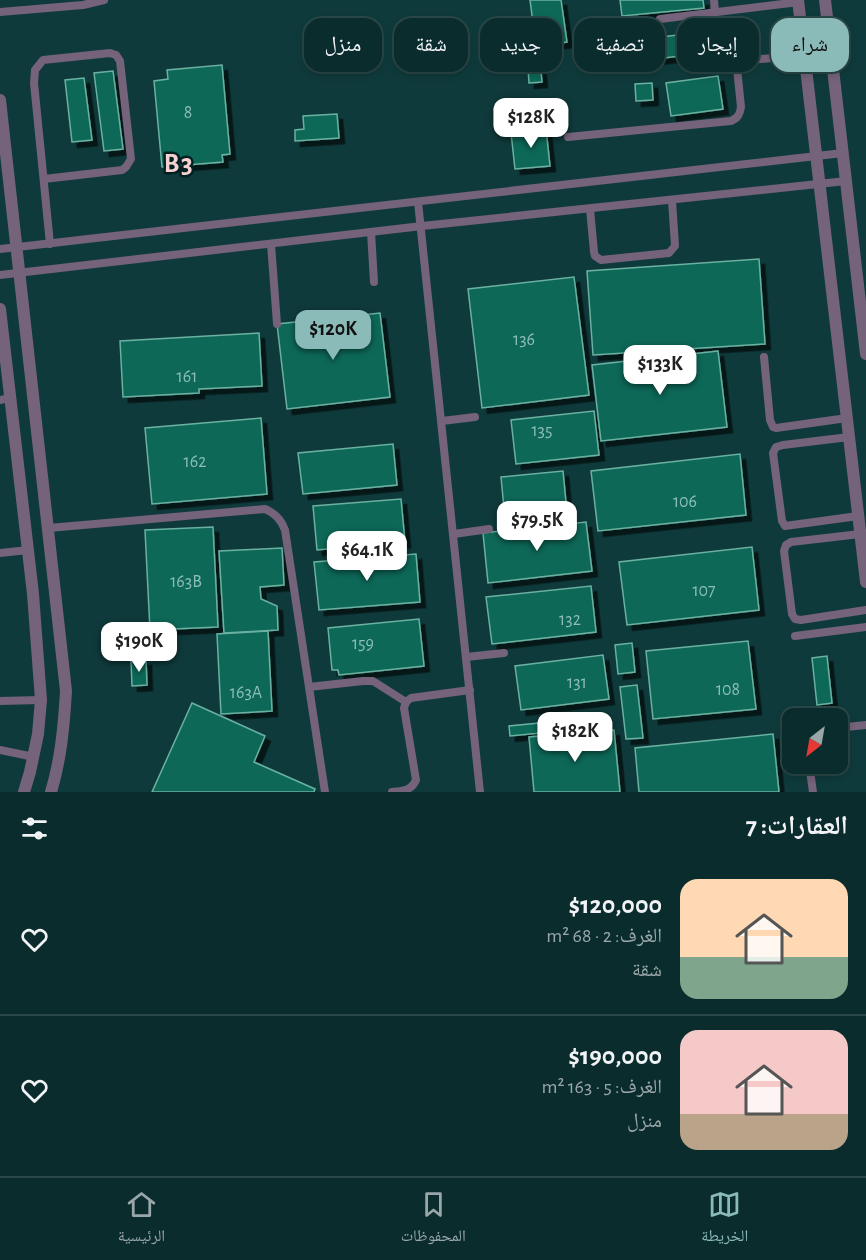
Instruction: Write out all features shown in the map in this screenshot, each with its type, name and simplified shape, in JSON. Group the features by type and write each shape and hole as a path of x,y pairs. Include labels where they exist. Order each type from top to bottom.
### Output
{"street":[{"path":"825,0 865,346"},
{"path":"799,1 801,18"},
{"path":"807,72 866,582"},
{"path":"0,100 66,691 63,734 51,792"},
{"path":"0,309 5,399 28,550 41,700 34,757 24,792"}],"lane":[{"path":"0,12 83,5 104,0"},
{"path":"714,0 716,12"},
{"path":"665,18 799,1"},
{"path":"44,179 122,170 129,164 131,159 120,61 110,52 43,60 35,70 34,83 50,244"},
{"path":"568,137 731,121 741,112 737,69 741,61 771,58"},
{"path":"0,249 843,153"},
{"path":"0,275 422,226 846,181"},
{"path":"590,209 594,252 598,259 669,253 675,246 672,200"},
{"path":"418,202 480,792"},
{"path":"371,232 374,282"},
{"path":"271,244 277,324"},
{"path":"764,357 772,427 780,428 847,418"},
{"path":"442,421 475,417"},
{"path":"849,437 783,445 776,447 773,453 782,521 785,526 858,516"},
{"path":"49,528 265,509 278,516 285,530 325,792"},
{"path":"454,534 489,529"},
{"path":"860,534 791,542 786,545 784,551 792,614 795,619 866,610"},
{"path":"0,553 28,550"},
{"path":"795,636 866,627"},
{"path":"466,657 504,653"},
{"path":"309,687 373,681 406,702"},
{"path":"392,792 407,790 416,780 404,708 406,702 411,698 470,690"},
{"path":"0,701 41,700"},
{"path":"848,727 866,725"},
{"path":"0,750 34,757"},
{"path":"810,774 813,792"}],"building":[{"path":"530,0 561,0 567,42 562,43 562,18 532,18"},
{"path":"620,0 703,0 704,8 622,16"},
{"path":"677,35 677,56 665,58 665,37"},
{"path":"222,65 230,154 222,155 223,162 162,167 154,81 168,79 167,70"},
{"path":"113,71 123,149 104,151 94,73"},
{"path":"528,72 541,72 542,82 529,83"},
{"path":"718,76 723,109 671,116 666,83"},
{"path":"84,78 92,140 72,142 65,80"},
{"path":"652,83 653,100 636,101 635,84"},
{"path":"337,114 339,138 295,141 295,130 304,129 303,116"},
{"path":"546,129 550,166 515,169 511,133"},
{"path":"759,259 765,344 593,355 587,271"},
{"path":"574,277 589,395 482,408 468,289"},
{"path":"380,313 390,397 287,409 277,324"},
{"path":"259,333 262,386 199,389 199,393 123,397 120,341"},
{"path":"718,351 727,427 601,441 592,365"},
{"path":"594,411 599,455 516,464 511,420"},
{"path":"261,418 267,494 152,504 145,428"},
{"path":"393,444 397,485 303,494 298,453"},
{"path":"740,454 746,515 598,531 591,471"},
{"path":"563,471 567,513 505,519 501,477"},
{"path":"401,499 405,542 317,550 313,506"},
{"path":"586,522 592,571 488,583 483,533"},
{"path":"213,527 218,627 150,630 145,530"},
{"path":"752,547 759,610 627,625 619,562"},
{"path":"282,548 284,585 260,587 261,599 277,606 278,630 224,633 219,551"},
{"path":"416,554 420,602 319,610 314,562"},
{"path":"591,586 596,632 492,644 486,597"},
{"path":"419,619 424,666 339,675 338,670 332,670 328,628"},
{"path":"268,631 272,711 221,714 217,634"},
{"path":"748,641 756,709 653,719 646,651"},
{"path":"632,643 635,672 618,674 615,645"},
{"path":"603,655 609,699 521,710 515,666"},
{"path":"827,656 832,703 817,705 812,658"},
{"path":"146,660 147,685 132,686 131,661"},
{"path":"637,685 643,738 626,739 620,687"},
{"path":"192,703 265,736 254,762 315,789 314,792 152,792"},
{"path":"590,718 591,728 510,736 509,726"},
{"path":"614,730 620,792 534,792 529,737"},
{"path":"773,734 779,792 639,792 635,748"}],"district":[{"name":"B3","path":"179,163"}]}
